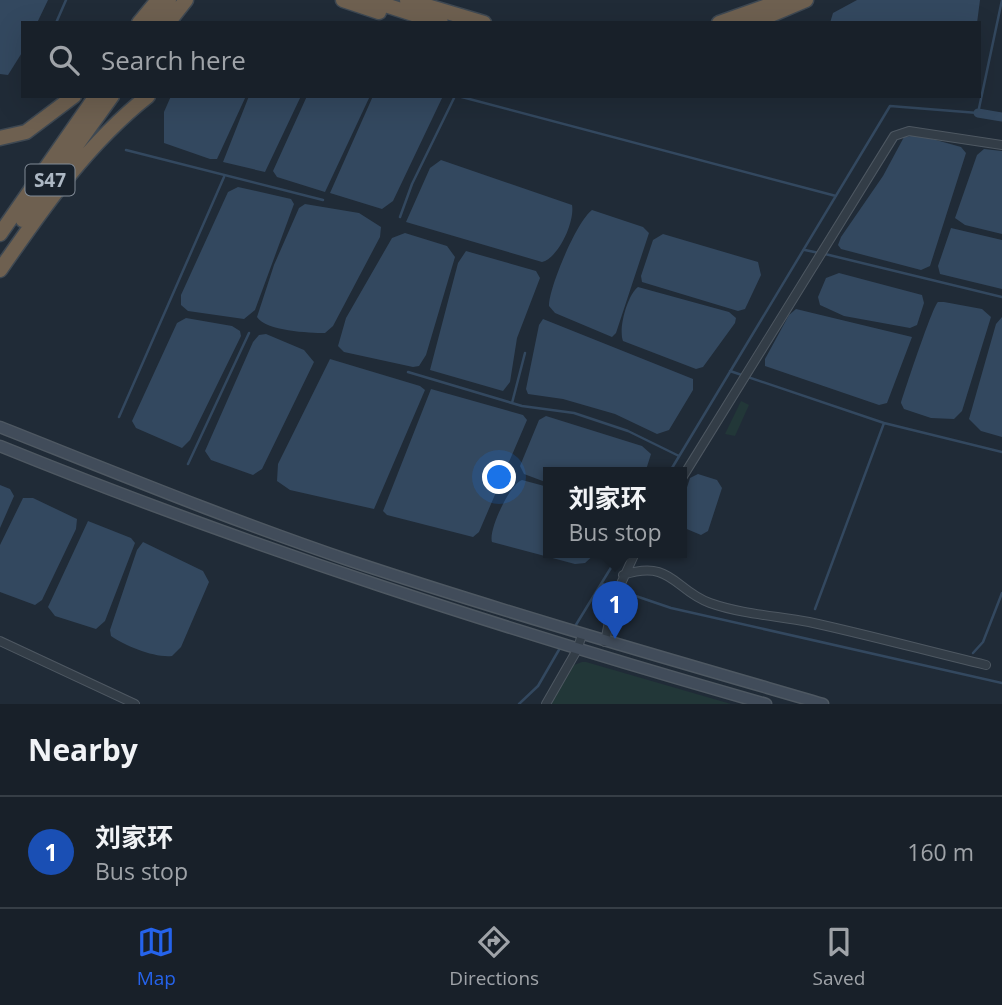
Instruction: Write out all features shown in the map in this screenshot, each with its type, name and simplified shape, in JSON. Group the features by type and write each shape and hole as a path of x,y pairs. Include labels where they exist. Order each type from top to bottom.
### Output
{"highway":[{"path":"141,21 158,0"},
{"path":"153,21 169,0"},
{"path":"170,21 186,0"},
{"path":"344,0 407,21"},
{"path":"370,0 435,21"},
{"path":"407,0 477,21"},
{"path":"725,21 784,0"},
{"path":"757,21 806,0"},
{"path":"0,138 26,132 44,122 72,98"},
{"path":"0,270 82,160 123,116 146,98"},
{"name":"S47","path":"0,234 101,100"},
{"name":"S47","path":"0,255 101,100"}],"main road":[{"path":"0,427 242,523 582,635 823,704"},
{"path":"0,446 111,491 321,568 577,650 766,704"}],"street":[{"path":"687,468 894,136 909,131 1002,145"},
{"path":"605,642 613,601 632,558"},
{"path":"624,575 635,571 660,572 711,603 811,623 986,665"},
{"path":"546,704 577,650 582,635"},
{"path":"0,641 135,704"}],"green space":[{"path":"741,401 749,405 735,436 725,434"},
{"path":"582,662 731,704 551,704 574,665"}],"water":[{"path":"0,0 48,0 38,21 21,21 21,54 8,75 0,74"},
{"path":"857,0 980,0 977,21 831,21 833,13"},
{"path":"170,98 245,98 217,159 164,143 164,112"},
{"path":"248,98 300,98 265,172 223,162"},
{"path":"306,98 369,98 325,192 277,177 273,171"},
{"path":"372,98 442,98 393,201 382,209 330,193"},
{"path":"918,135 961,147 966,153 930,266 921,270 841,249 838,245 841,237 883,176 904,137"},
{"path":"984,149 1002,151 1002,234 965,225 955,218 977,155"},
{"path":"441,160 572,205 568,229 554,254 542,262 406,222 430,168"},
{"path":"238,187 291,199 294,204 255,310 244,319 188,311 181,305 181,295 228,192"},
{"path":"305,204 359,213 381,227 380,237 333,326 325,333 278,328 262,322 257,317 274,265 299,208"},
{"path":"592,210 643,227 649,233 616,333 612,337 555,313 549,306 565,255 579,227"},
{"path":"951,228 1002,240 1002,289 940,274 938,266"},
{"path":"405,233 447,246 455,257 426,355 419,366 413,367 344,352 338,346 346,318 392,238"},
{"path":"663,234 758,262 761,275 745,309 738,311 642,282 641,276 653,240"},
{"path":"466,251 536,271 540,278 517,338 510,382 503,391 430,370 458,263"},
{"path":"839,273 922,295 924,303 917,325 910,328 844,316 820,305 818,297 826,278"},
{"path":"638,287 729,312 736,318 735,323 703,367 696,369 623,341 625,312"},
{"path":"938,302 982,309 991,317 962,411 954,419 931,418 904,409 901,403 935,307"},
{"path":"796,309 912,337 887,403 879,405 765,366 765,359 789,315"},
{"path":"1002,317 1002,437 981,431 969,419 996,324"},
{"path":"186,318 232,326 240,331 241,336 190,440 182,448 136,428 132,421 177,323"},
{"path":"543,319 693,379 693,390 669,430 657,434 615,414 563,399 528,394 526,389 539,325"},
{"path":"266,334 304,350 314,362 262,469 253,475 211,460 205,451 253,342 259,335"},
{"path":"330,359 420,386 425,390 374,509 290,490 277,481 278,464"},
{"path":"431,389 523,415 527,420 479,532 473,537 387,515 383,511"},
{"path":"546,416 642,446 651,454 647,467 543,467 543,481 524,474 520,466 539,420"},
{"path":"698,474 717,480 722,488 708,531 701,535 687,529 687,487 690,478"},
{"path":"522,480 543,486 543,556 492,542 493,528 501,508 517,483"},
{"path":"0,485 10,489 14,496 0,528"},
{"path":"23,498 33,498 77,519 76,529 42,600 35,605 0,592 0,545"},
{"path":"88,521 131,538 135,543 105,621 96,629 55,616 48,607"},
{"path":"143,542 203,571 209,582 181,647 172,656 140,651 111,636 110,630 137,550"},
{"path":"552,558 590,558 585,563 575,564"}],"waterway":[{"path":"57,21 66,0"},
{"path":"673,467 890,106 978,113 1002,0"},
{"path":"400,217 412,184 454,98"},
{"path":"466,98 836,196"},
{"path":"978,113 1002,117"},
{"path":"126,150 323,200"},
{"path":"119,417 224,177"},
{"path":"805,250 819,253"},
{"path":"825,254 1002,297"},
{"path":"188,464 249,333"},
{"path":"512,403 525,353"},
{"path":"730,371 884,423 1002,452"},
{"path":"408,372 522,406 574,413 628,431 679,456"},
{"path":"815,609 884,423"},
{"path":"574,628 617,558"},
{"path":"602,584 615,588"},
{"path":"621,591 671,608 1002,683"},
{"path":"973,653 983,642 1002,593"},
{"path":"519,704 538,686 560,648"}],"place":[{"name":"刘家环","path":"615,639"}]}
